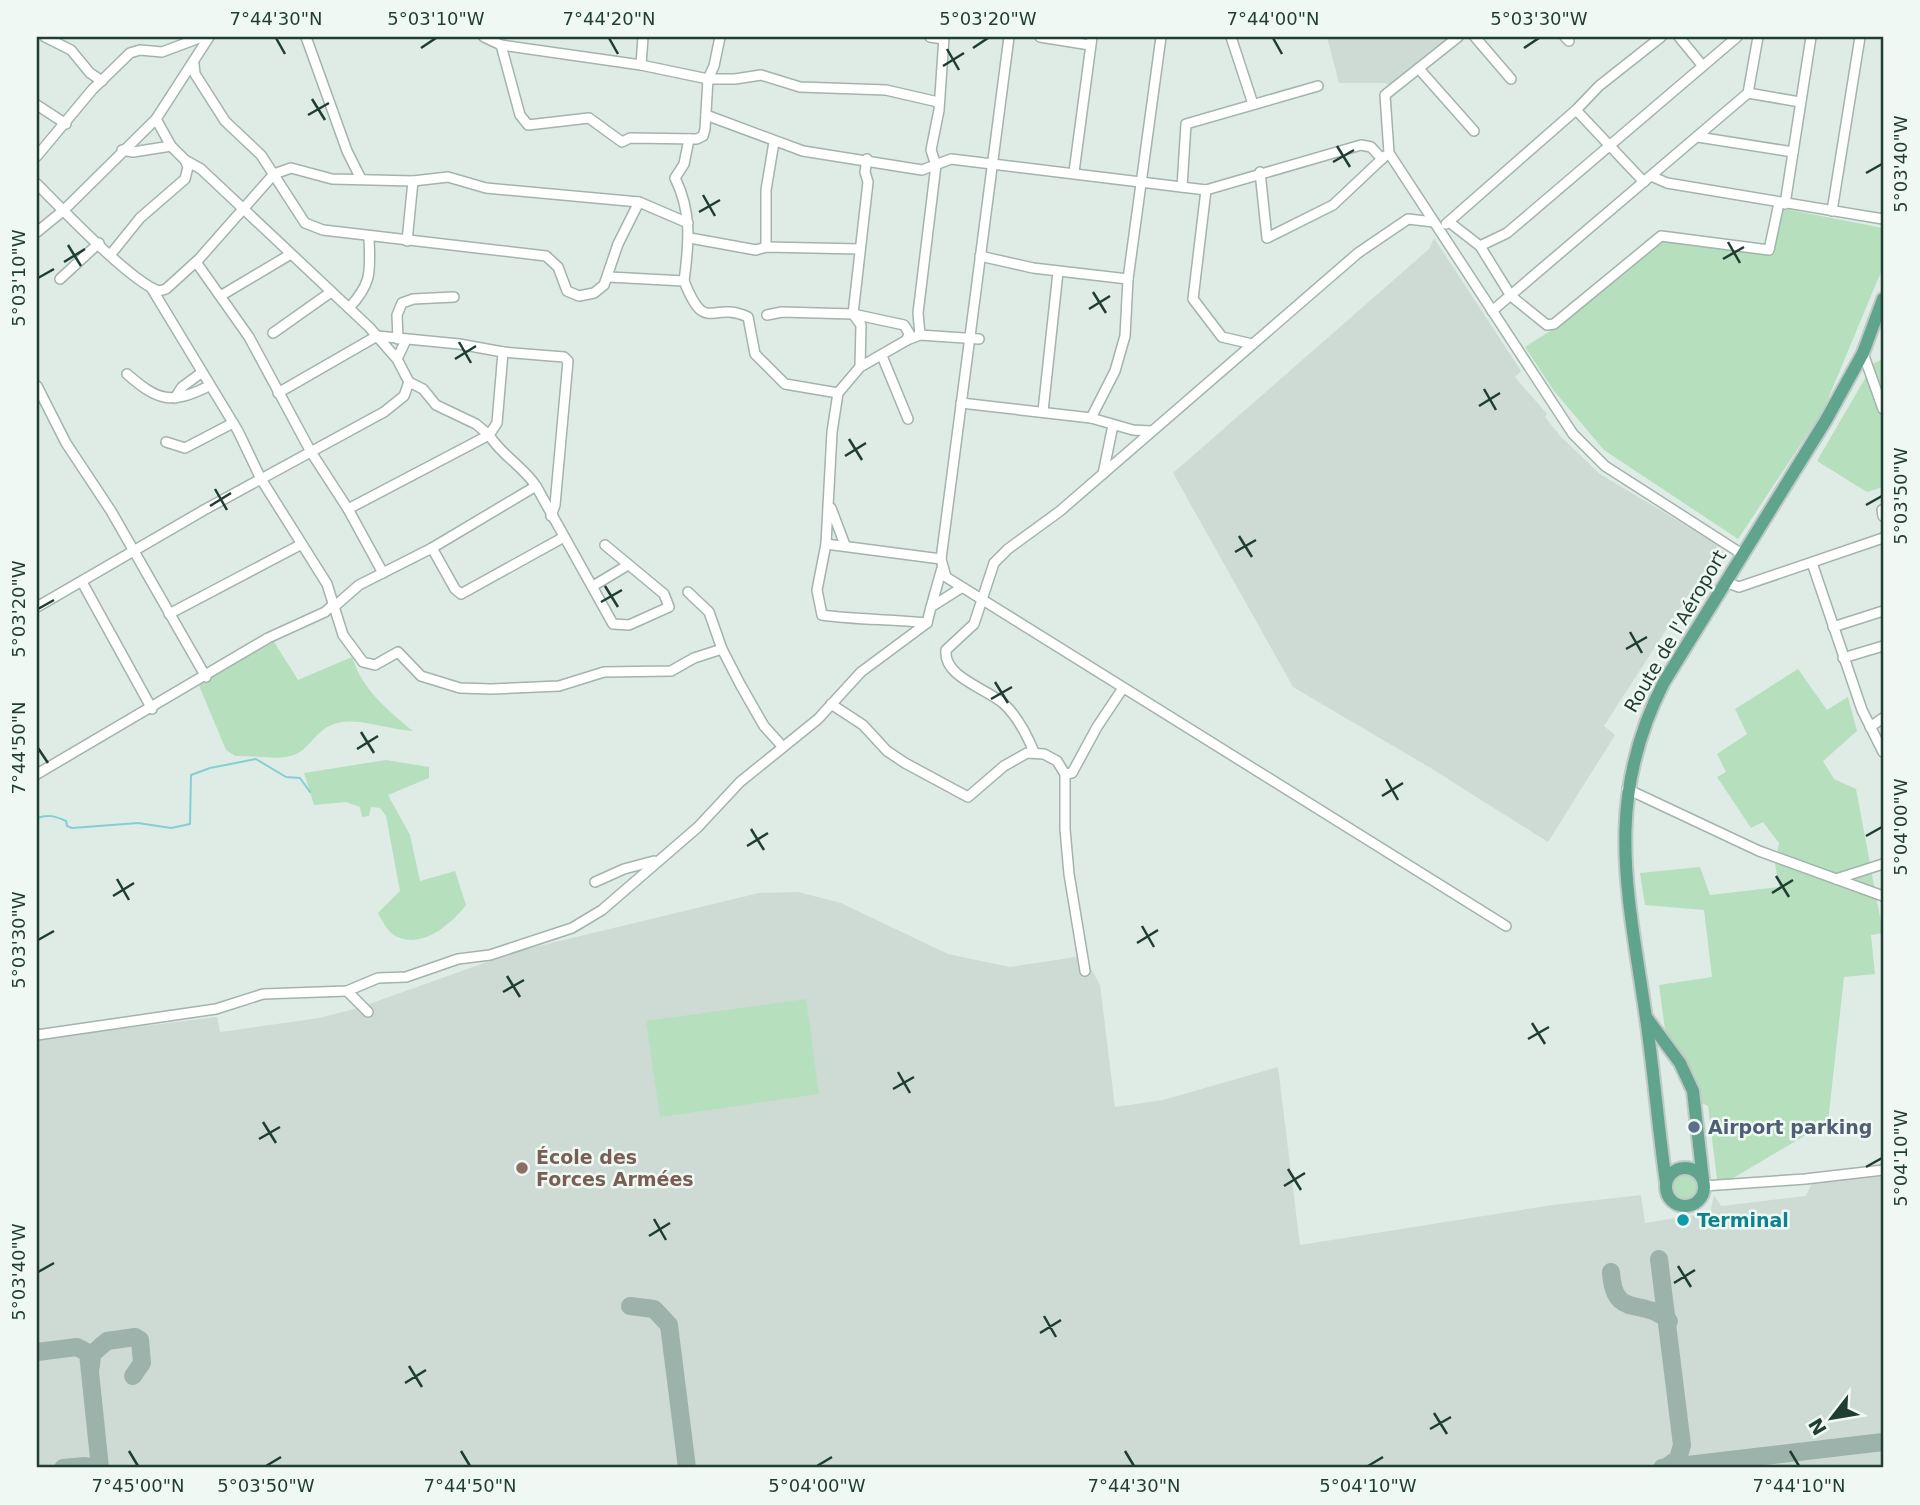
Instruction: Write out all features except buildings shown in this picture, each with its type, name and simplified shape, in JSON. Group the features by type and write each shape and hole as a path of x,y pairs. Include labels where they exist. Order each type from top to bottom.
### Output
{"main road":[{"name":"Route de l'Aéroport","path":"1666,1182 1625,859 1627,789 1640,732 1649,711 1742,554 1826,420 1863,353 1883,299"},
{"name":"Route de l'Aéroport","path":"1646,1017 1680,1063 1693,1091 1704,1183"},
{"path":"1684,1167 1695,1170 1704,1183 1697,1202 1680,1206 1667,1194 1666,1182 1672,1172 1684,1167"}],"street":[{"path":"45,37 71,50 90,73 102,81"},
{"path":"37,232 64,210 156,119 209,37"},
{"path":"306,37 347,151 361,179"},
{"path":"484,37 501,46 641,65 708,79 761,75 800,87 886,90 938,102"},
{"path":"641,65 643,37"},
{"path":"501,46 520,115 528,125 589,118 606,127 622,142 630,138 689,139 703,136 708,79 714,66 720,37"},
{"path":"920,335 918,313 936,165 931,150 944,38 930,37"},
{"path":"37,1035 216,1009 263,994 347,991 378,978 406,977 458,959 490,955 572,928 602,910 698,827 740,782 818,719 861,672 927,623 941,564 961,403 975,339 980,256 1009,37"},
{"path":"1040,37 1091,41 1074,172"},
{"path":"1091,418 1115,371 1125,336 1128,279 1161,37"},
{"path":"1231,37 1253,104"},
{"path":"1260,172 1267,238 1333,205 1386,156 1385,95 1458,37"},
{"path":"1475,37 1511,79"},
{"path":"1085,971 1069,874 1065,829 1065,774 1057,761 1034,751 1005,705 982,687 956,675 946,662 946,650 969,631 984,602 994,563 1103,474 1358,253 1408,219 1436,225 1449,222 1576,110 1599,86 1661,37"},
{"path":"1679,37 1702,65"},
{"path":"1479,246 1507,233 1737,37"},
{"path":"1492,311 1748,93 1758,37"},
{"path":"1449,222 1479,246 1511,296 1539,321 1554,324 1661,236 1769,250 1793,152 1811,37"},
{"path":"1832,211 1860,37"},
{"path":"37,156 102,81 131,53 140,50 162,52 196,38"},
{"path":"194,64 195,74 222,117 261,155 305,223 369,237 546,256 558,267 567,290 579,296 594,293 609,277 618,244 639,202"},
{"path":"1420,69 1474,131"},
{"path":"1182,187 1186,124 1318,86"},
{"path":"1748,93 1800,102"},
{"path":"37,105 66,124"},
{"path":"1576,110 1610,146 1648,179 1782,204 1883,219"},
{"path":"706,115 803,151 867,159 922,170 951,159 1206,190 1260,172 1361,145 1371,147 1386,156 1436,225 1546,396 1588,450 1605,466 1742,554"},
{"path":"111,254 141,218 185,179 188,167 171,146 156,119"},
{"path":"1698,137 1793,152"},
{"path":"689,139 684,164 675,178 684,195 690,238 684,281 694,307 703,313 739,313 748,317 755,354 785,384 838,393"},
{"path":"766,247 766,190 774,142"},
{"path":"122,150 133,152 171,146"},
{"path":"860,367 861,325 853,314 868,182 865,172 867,159"},
{"path":"184,160 201,169 349,308 397,359 409,382 423,389 436,405 476,424 489,435 498,450 527,473 617,626 629,625 669,607 664,594 605,545"},
{"path":"152,289 166,289 196,262 274,174 291,168 332,179 413,181 448,177 486,188 639,202 688,223"},
{"path":"408,241 413,181"},
{"path":"37,184 152,289 233,423 261,479 300,545 327,584 343,635 363,662 374,665 398,652 416,674 460,688 559,686 604,672 671,671 694,658 722,649"},
{"path":"1206,190 1193,299 1222,337 1252,344"},
{"path":"349,308 363,292 370,278 369,237"},
{"path":"690,238 756,250 766,247 860,249"},
{"path":"60,279 99,243"},
{"path":"222,295 291,254"},
{"path":"980,256 1058,272 1128,279"},
{"path":"196,262 222,295 383,573"},
{"path":"1043,411 1058,272"},
{"path":"609,277 684,281"},
{"path":"273,333 331,292"},
{"path":"397,359 402,339 397,315 401,303 412,299 454,297"},
{"path":"767,316 825,312 853,314 904,325 909,333 907,340"},
{"path":"927,623 878,618 858,620 822,615 817,590 826,544 832,432 838,393 860,367 907,340 920,335 975,339"},
{"path":"278,393 377,337 564,357 568,361 555,505 551,516"},
{"path":"348,509 489,435 497,423 503,352"},
{"path":"1863,353 1883,409"},
{"path":"882,356 885,371 904,403 908,419"},
{"path":"175,398 182,387 201,373"},
{"path":"127,374 160,398 175,398 209,386"},
{"path":"37,607 384,412 404,396 409,382"},
{"path":"37,386 66,443 111,511 206,677"},
{"path":"961,403 1091,418 1113,425 1151,431"},
{"path":"166,442 185,448 233,423"},
{"path":"1103,474 1113,425"},
{"path":"37,774 334,605 359,584 432,548 536,486"},
{"path":"829,503 845,545"},
{"path":"432,548 455,590 461,594 564,537"},
{"path":"1726,582 1739,587 1883,538"},
{"path":"826,544 845,545 941,564"},
{"path":"169,614 300,545"},
{"path":"1812,563 1843,658 1870,727 1883,752"},
{"path":"941,564 946,578 961,588 1506,926"},
{"path":"593,586 628,565"},
{"path":"82,582 152,709"},
{"path":"932,607 961,588"},
{"path":"688,592 709,612 722,649 764,726 783,747"},
{"path":"1833,627 1883,611"},
{"path":"1843,658 1883,646"},
{"path":"1065,774 1072,773 1097,727 1123,688"},
{"path":"831,704 863,725 896,757 968,797 1004,765 1034,751"},
{"path":"1870,727 1883,718"},
{"path":"1627,789 1759,851 1883,896"},
{"path":"595,882 624,869 656,861"},
{"path":"1836,879 1883,864"},
{"path":"347,991 368,1012"},
{"path":"1704,1183 1805,1180 1883,1170"}],"shaded area":[{"path":"1327,37 1456,37 1398,88 1384,83 1339,83"},
{"path":"1434,238 1521,371 1515,377 1547,414 1545,417 1561,437 1600,474 1720,546 1604,726 1615,735 1548,842 1429,767 1293,687 1173,473 1429,249"},
{"path":"798,892 841,903 948,954 1010,967 1076,957 1089,965 1100,985 1115,1107 1163,1100 1278,1067 1300,1245 1552,1205 1641,1195 1645,1223 1695,1215 1708,1222 1714,1195 1721,1206 1806,1196 1812,1183 1883,1174 1883,1468 37,1468 37,1039 217,1017 220,1032 319,1018 358,1008 518,951 759,893"}],"green space":[{"path":"1780,208 1883,228 1883,267 1823,411 1738,539 1604,450 1554,391 1525,347 1553,329 1655,243 1673,239 1771,254"},
{"path":"1883,359 1883,487 1867,492 1817,461 1874,363"},
{"path":"273,640 298,680 352,657 369,689 413,731 342,722 326,728 300,752 288,757 235,756 226,750 198,683"},
{"path":"1798,669 1827,710 1848,697 1857,731 1823,761 1834,779 1856,789 1883,933 1871,935 1875,974 1844,977 1828,1122 1718,1187 1708,1106 1702,1103 1692,1073 1666,1037 1659,985 1712,977 1704,910 1645,905 1640,873 1700,867 1710,895 1779,887 1775,863 1779,843 1763,822 1751,828 1717,777 1726,772 1717,754 1747,734 1735,709"},
{"path":"386,760 429,767 429,778 388,795 410,835 420,881 455,871 466,905 446,926 419,939 409,940 396,936 387,928 378,913 400,891 386,816 380,808 371,807 369,816 362,817 360,807 346,802 314,805 304,773"},
{"path":"806,999 819,1094 660,1117 646,1021"},
{"path":"1685,1174 1696,1178 1700,1189 1696,1200 1685,1204 1674,1200 1670,1189 1674,1178"}],"waterway":[{"path":"37,818 55,817 66,821 67,826 72,828 138,823 171,828 190,824 191,775 210,768 256,759 286,777 300,778 310,792"}],"taxiway":[{"path":"1659,1259 1682,1445 1678,1459 1665,1468"},
{"path":"1611,1272 1613,1287 1618,1297 1631,1306 1649,1310 1669,1321"},
{"path":"630,1306 654,1309 669,1325 687,1468"},
{"path":"91,1366 92,1354 107,1341 135,1337 140,1340 142,1363 133,1376"},
{"path":"37,1352 77,1347 88,1353 100,1468"},
{"path":"1662,1468 1883,1442"},
{"path":"63,1468 95,1468"}],"place":[{"name":"Airport parking","path":"1694,1127"},
{"name":"École des Forces Armées","path":"522,1168"},
{"name":"Terminal","path":"1683,1220"}]}
